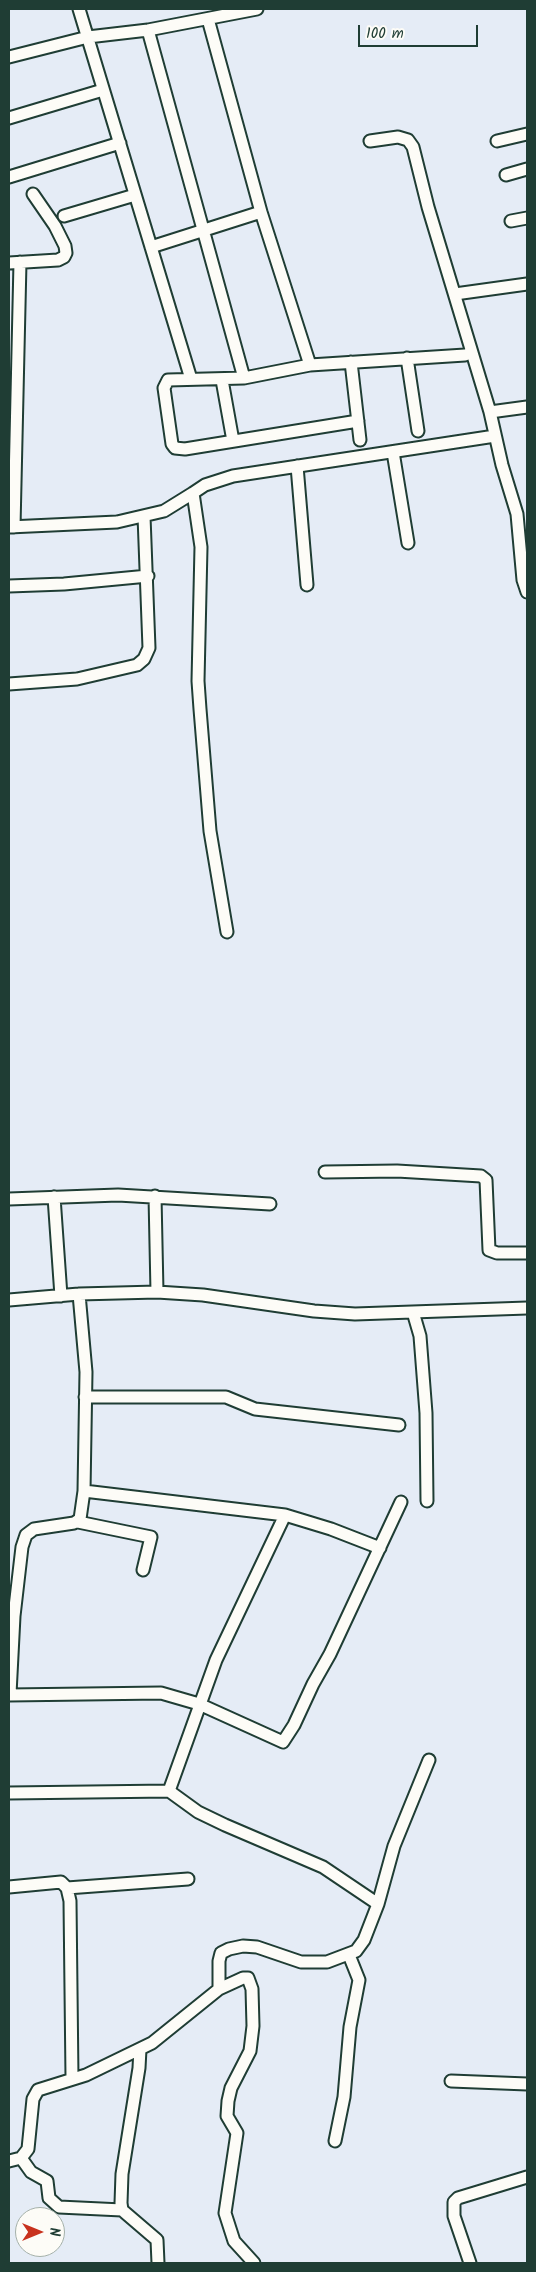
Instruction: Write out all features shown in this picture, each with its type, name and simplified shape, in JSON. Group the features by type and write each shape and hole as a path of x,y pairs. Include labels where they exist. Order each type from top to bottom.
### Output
{"street":[{"path":"79,9 191,379"},
{"path":"9,57 88,37 148,30 257,9"},
{"path":"208,19 261,212 310,365"},
{"path":"148,30 244,378"},
{"path":"9,118 104,90"},
{"path":"497,141 527,134"},
{"path":"370,141 398,137 408,140 413,147 428,207 490,412 517,514 523,580 527,592"},
{"path":"9,177 120,143"},
{"path":"506,175 527,169"},
{"path":"33,194 55,226 65,246 66,253 64,258 58,260 14,263 11,527 108,522 144,516 164,511 205,485 218,480 495,436"},
{"path":"64,216 135,195"},
{"path":"151,247 261,212"},
{"path":"511,221 527,218"},
{"path":"455,294 527,284"},
{"path":"358,421 185,449 175,448 172,444 166,383 172,379 222,380 244,378 310,365 466,355"},
{"path":"407,358 418,431"},
{"path":"351,362 360,440"},
{"path":"222,380 233,441"},
{"path":"490,412 527,406"},
{"path":"393,452 408,543"},
{"path":"297,466 307,585"},
{"path":"193,493 201,547 198,681 200,709 210,831 227,932"},
{"path":"9,684 77,679 137,665 144,659 149,648 148,576 144,516"},
{"path":"9,586 64,584 148,576"},
{"path":"325,1172 397,1171 482,1176 486,1180 489,1250 497,1254 527,1253"},
{"path":"155,1196 158,1292"},
{"path":"9,1199 155,1196 270,1204"},
{"path":"54,1197 62,1296"},
{"path":"9,1300 79,1294 158,1292 204,1294 347,1314 527,1308"},
{"path":"78,1522 84,1491 85,1398 85,1355 79,1294"},
{"path":"413,1312 419,1331 426,1412 428,1501"},
{"path":"85,1398 226,1398 255,1408 399,1425"},
{"path":"84,1491 284,1515 331,1529 380,1548"},
{"path":"143,1570 151,1537 78,1522 34,1528 26,1535 21,1554 14,1616 9,1694 161,1693 199,1704 282,1742 294,1725 312,1684 330,1654 361,1584 401,1502"},
{"path":"169,1791 199,1704 240,1608 284,1515"},
{"path":"219,1988 219,1961 221,1953 242,1946 257,1947 300,1962 326,1962 356,1951 364,1940 378,1904 394,1846 429,1760"},
{"path":"9,1793 169,1791 198,1812 323,1867 378,1904"},
{"path":"67,1888 188,1879"},
{"path":"9,1887 61,1882 67,1888 70,1900 72,2078"},
{"path":"335,2141 344,2097 350,2027 359,1980 349,1955"},
{"path":"158,2263 157,2240 122,2210 59,2207 49,2198 47,2181 15,2160 28,2149 34,2099 38,2090 86,2074 152,2043 219,1988 246,1977 252,1989 253,2026 250,2051 231,2088 227,2111 227,2116 237,2133 225,2213 234,2241 254,2263"},
{"path":"122,2210 122,2174 139,2068 140,2049"},
{"path":"451,2081 527,2084"},
{"path":"470,2263 454,2216 454,2202 458,2198 527,2177"}]}
